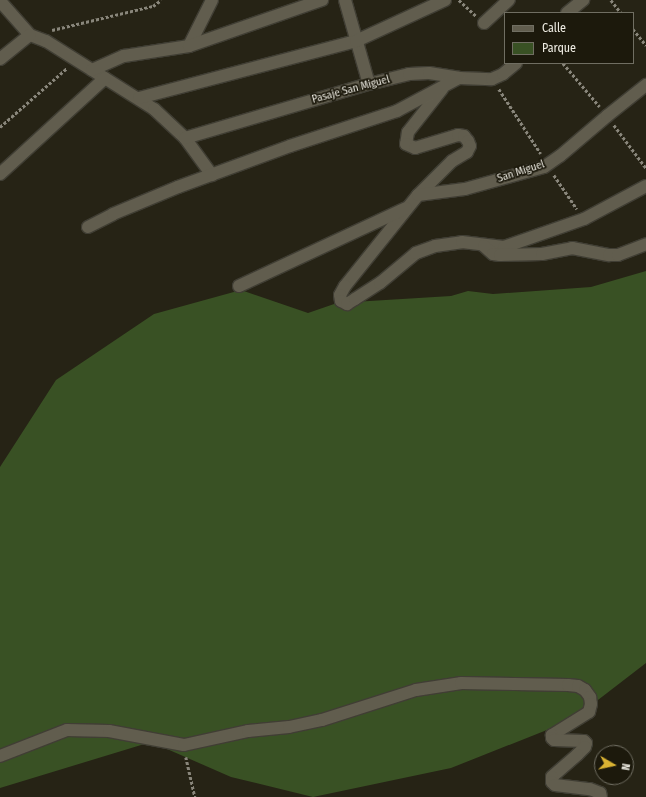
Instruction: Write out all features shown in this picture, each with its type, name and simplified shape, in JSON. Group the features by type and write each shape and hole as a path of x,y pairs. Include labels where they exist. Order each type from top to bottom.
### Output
{"street":[{"path":"189,46 212,0"},
{"path":"92,70 124,56 189,46 322,0"},
{"path":"344,0 369,84"},
{"path":"139,98 356,42 445,0"},
{"path":"484,23 509,0"},
{"path":"568,12 583,0"},
{"path":"0,1 30,35 46,41 139,98 154,109 185,138 212,175"},
{"path":"0,59 30,35"},
{"path":"492,79 503,74 515,64"},
{"name":"Pasaje San Miguel","path":"185,138 369,84 409,74 429,73 459,78 492,79"},
{"path":"0,174 105,78"},
{"path":"88,227 113,214 178,187 290,146 397,111 442,89 459,78"},
{"name":"San Miguel","path":"418,195 465,189 548,164 646,85"},
{"path":"442,89 408,132 406,144 409,147 415,148 458,135 464,136 470,146 467,152 452,161 418,195 345,286 340,295 341,301 347,304 380,283 416,253 434,246 462,242 504,247 584,219 646,186"},
{"path":"239,286 409,207"},
{"path":"480,243 493,254 500,256 542,254 572,248 609,255 618,255 646,244"},
{"path":"0,756 67,730 109,731 184,745 248,731 289,727 322,720 416,690 461,683 578,686 585,690 590,697 591,704 589,712 552,735 554,740 584,741 585,747 552,777 552,782 555,785 590,789 600,793 601,797"}],"path":[{"path":"30,35 153,6 161,0"},
{"path":"459,0 484,23"},
{"path":"611,0 620,12"},
{"path":"634,29 646,45"},
{"path":"0,127 77,60"},
{"path":"492,79 584,219"},
{"path":"184,745 195,797"}],"green space":[{"path":"646,271 646,663 572,720 451,768 313,797 231,777 151,742 0,788 0,467 56,380 154,314 241,290 308,313 337,303 451,296 468,291 493,294 591,287"}]}
